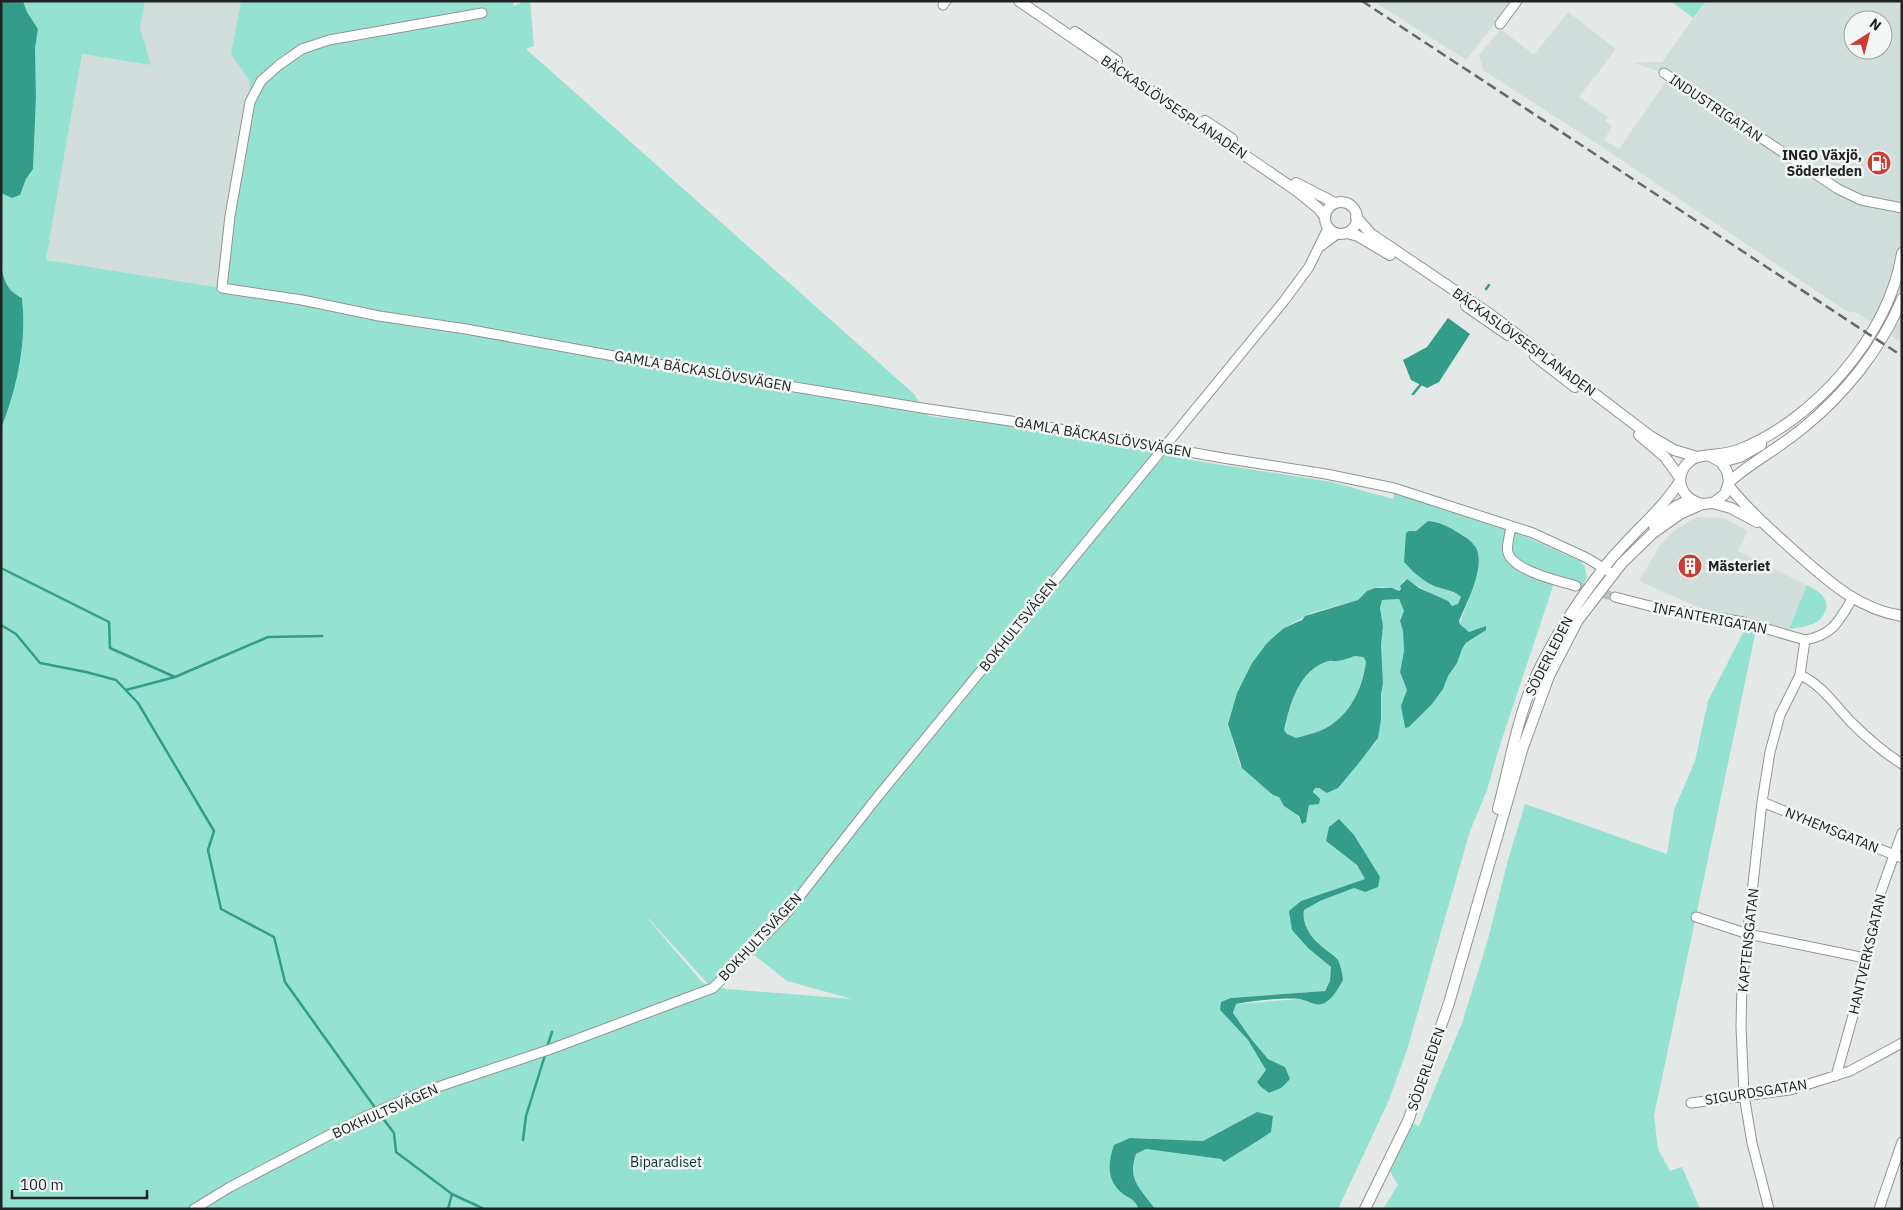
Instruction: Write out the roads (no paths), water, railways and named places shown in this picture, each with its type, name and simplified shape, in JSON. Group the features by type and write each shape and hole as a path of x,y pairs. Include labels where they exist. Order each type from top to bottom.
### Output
{"street":[{"name":"BÄCKASLÖVSESPLANADEN","path":"1019,1 1298,191 1325,216"},
{"name":"BÄCKASLÖVSESPLANADEN","path":"1029,1 1297,184 1335,203 1348,204 1354,209 1356,217 1361,224 1377,238 1491,315 1650,436 1674,450 1697,457"},
{"path":"1500,24 1517,1"},
{"name":"GAMLA BÄCKASLÖVSVÄGEN","path":"482,13 329,40 302,49 279,64 261,81 250,102 230,216 222,288 302,300 379,316 476,331 684,369 1030,424 1326,474 1394,488 1512,527 1567,548 1608,571"},
{"name":"INDUSTRIGATAN","path":"1664,73 1849,195 1870,203 1902,208"},
{"path":"1328,228 1325,216 1328,209 1335,203"},
{"path":"1319,248 1354,227 1356,217"},
{"name":"BÄCKASLÖVSESPLANADEN","path":"1328,228 1363,238 1517,342 1642,437 1665,457 1680,479"},
{"name":"BOKHULTSVÄGEN","path":"194,1209 230,1187 360,1119 420,1093 552,1049 712,988 784,915 875,800 1298,283 1319,248 1328,228"},
{"path":"1721,462 1749,453 1772,434 1792,421 1839,377 1857,354 1888,301 1902,253"},
{"path":"1713,503 1722,498 1729,484 1748,466 1802,429 1835,399 1864,365 1894,316 1902,299"},
{"path":"1697,457 1736,451 1772,434"},
{"path":"1710,456 1721,462 1727,471 1729,484 1768,528 1832,584 1852,599 1882,612 1902,616"},
{"name":"SÖDERLEDEN","path":"1365,1209 1408,1121 1449,1004 1470,924 1480,898 1523,747 1542,693 1560,652 1608,571 1618,550 1667,501 1680,479 1684,467 1697,457"},
{"path":"1680,479 1685,494 1697,503"},
{"name":"SÖDERLEDEN","path":"1608,571 1622,563 1666,524 1697,503 1713,503"},
{"path":"1713,503 1740,512 1768,528"},
{"path":"1512,527 1508,554 1514,563 1528,570 1576,586"},
{"name":"INFANTERIGATAN","path":"1615,597 1650,606 1743,622 1805,640"},
{"path":"1852,599 1833,628 1822,636 1805,640 1800,675 1823,690 1852,723 1902,764"},
{"name":"KAPTENSGATAN","path":"1769,1209 1752,1143 1744,1095 1741,1006 1762,802 1774,735 1785,703 1800,675"},
{"name":"NYHEMSGATAN","path":"1762,802 1902,858"},
{"name":"HANTVERKSGATAN","path":"1836,1076 1856,1005 1879,897 1902,833"},
{"path":"1696,917 1748,934 1865,958"},
{"name":"SIGURDSGATAN","path":"1691,1103 1790,1090 1862,1066 1902,1043"},
{"path":"1879,1209 1902,1142"}],"waterway":[{"path":"1486,289 1489,285"},
{"path":"1413,394 1422,383"},
{"path":"1,568 109,622 110,648 175,677 126,690"},
{"path":"1,625 16,634 40,663 116,680 138,703 214,831 208,850 221,909 274,937 285,982 376,1109"},
{"path":"175,677 268,637 322,636"},
{"path":"547,1047 552,1032"},
{"path":"523,1140 526,1116 546,1052"},
{"path":"379,1113 394,1133 396,1152 452,1194 448,1209"},
{"path":"452,1194 484,1209"}],"tunnel":[{"path":"1576,586 1615,597"}],"railway":[{"path":"1362,1 1902,356"}],"place":[{"name":"INGO Växjö, Söderleden","path":"1879,163"},
{"name":"Mästeriet","path":"1690,566"}],"park label":[{"name":"Biparadiset","path":"666,1162"}]}
